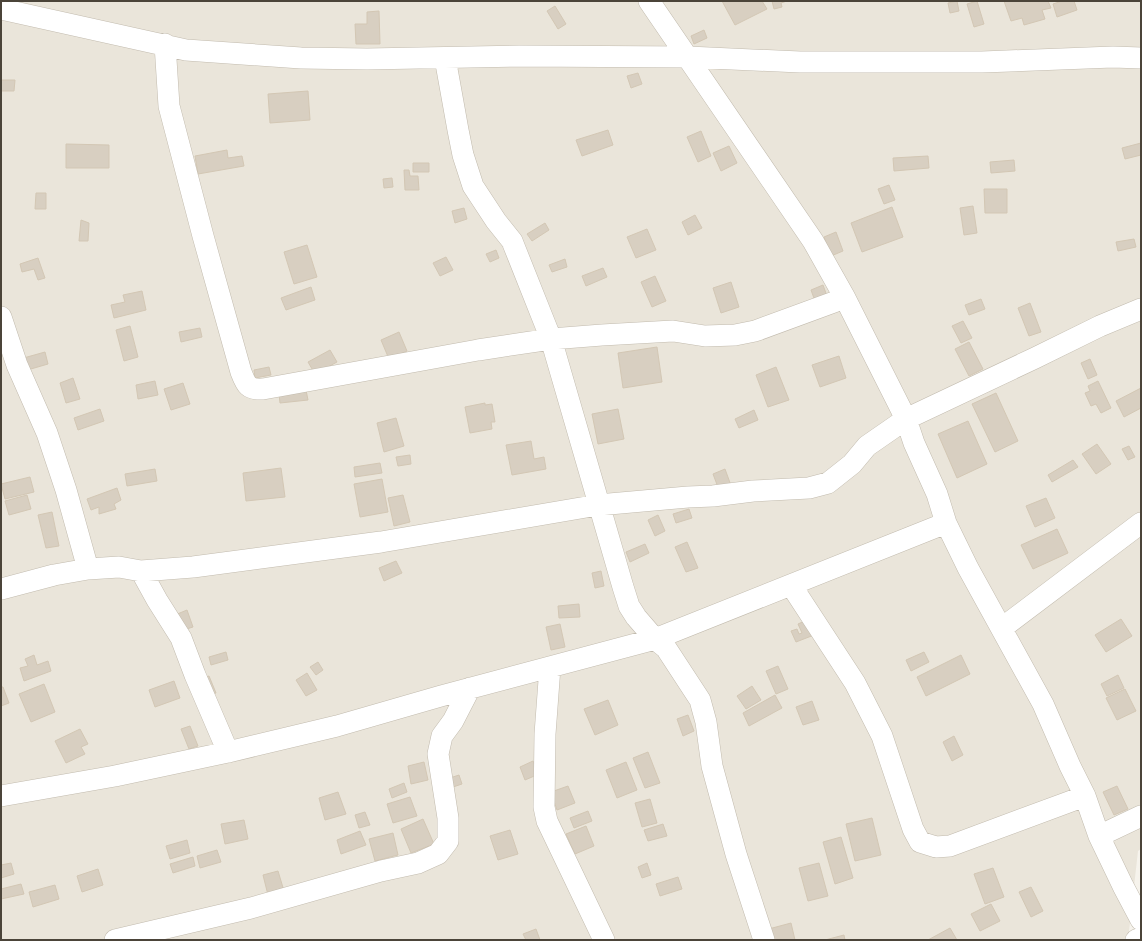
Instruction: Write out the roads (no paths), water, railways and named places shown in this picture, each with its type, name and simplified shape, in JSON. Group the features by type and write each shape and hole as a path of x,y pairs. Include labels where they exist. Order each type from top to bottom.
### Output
{"street":[{"path":"649,1 814,241 845,298 906,419 914,443 937,494 946,522 968,568 1043,704 1085,796 1100,836 1123,886 1141,920"},
{"path":"1,9 165,44 186,50 301,58 367,59 519,56 688,57 800,62 982,62 1113,57 1141,58"},
{"path":"165,44 169,106 241,372 244,380 250,388 257,390 478,350 551,339 673,331 705,336 735,335 755,331 845,298"},
{"path":"446,58 458,130 473,186 496,221 512,240 551,339 622,587 636,617 655,639 666,648 700,700 706,722 712,766 736,854 764,940"},
{"path":"1,589 54,575 88,569 119,567 141,571 193,567 381,542 598,505 713,496 753,491 809,488 828,483 852,464 867,446 906,419 1100,326 1141,309"},
{"path":"1,318 17,366 47,433 66,490 88,569"},
{"path":"1,796 115,776 228,752 337,726 470,688 655,639 946,522"},
{"path":"1002,628 1141,523"},
{"path":"141,571 181,638 228,752"},
{"path":"791,585 855,683 878,729 913,828 920,842 936,847 950,846 1085,796"},
{"path":"550,667 545,734 544,807 547,821 604,940"},
{"path":"115,940 251,908 381,871 418,863 438,854 448,841 448,818 438,754 442,736 453,721 470,688"},
{"path":"1100,836 1141,816"},
{"path":"1136,940 1141,938"}]}
